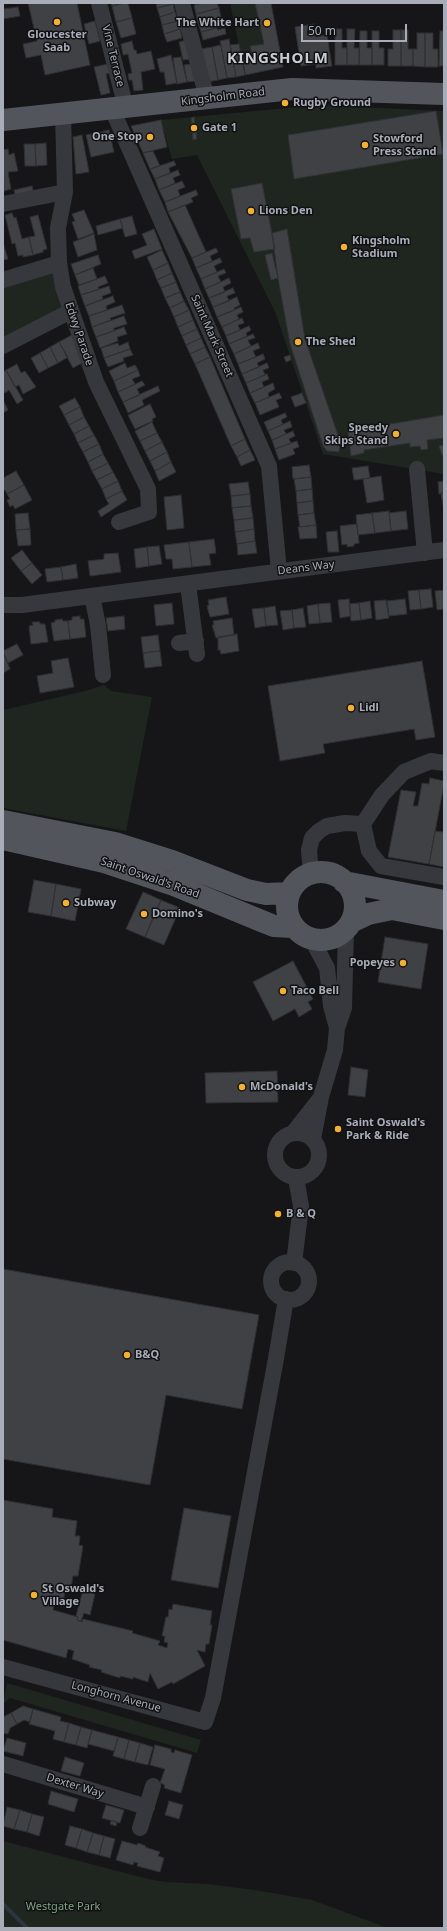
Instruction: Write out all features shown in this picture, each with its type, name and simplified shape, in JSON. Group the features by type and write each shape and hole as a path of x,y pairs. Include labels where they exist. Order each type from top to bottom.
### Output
{"main road":[{"name":"Kingsholm Road","path":"3,120 63,113 119,109 292,89 444,94"},
{"name":"Saint Oswald's Road","path":"3,821 115,843 172,861 247,890 266,894 289,893"},
{"name":"Saint Oswald's Road","path":"3,839 104,862 174,885 274,926 293,927"},
{"path":"348,926 355,903 350,890 344,882 335,876 323,872 311,874 296,884 289,893 287,900 287,913 293,927 312,940 329,940 368,914 392,909 444,919"},
{"path":"344,882 444,901"}],"street":[{"name":"Vine Terrace","path":"99,3 119,109"},
{"path":"182,3 207,98"},
{"name":"Saint Mark Street","path":"119,109 269,466 279,571"},
{"name":"Edwy Parade","path":"63,113 66,170 65,192 58,228 59,263 62,287 96,382 124,443 148,490 149,512 119,522"},
{"path":"3,204 65,192"},
{"path":"3,280 59,263"},
{"path":"3,346 71,310"},
{"path":"417,469 425,553"},
{"name":"Deans Way","path":"3,605 22,605 444,550"},
{"path":"179,643 197,647 188,584"},
{"path":"92,596 98,625 103,675"},
{"path":"444,764 430,761 404,772 382,796 363,824 369,852 381,866 444,877"},
{"path":"311,874 309,850 312,838 319,831 327,826 345,823 363,824"},
{"path":"313,1139 321,1097 335,1050 337,1028 344,1008 348,926"},
{"path":"312,940 327,968 331,1006 337,1028"},
{"path":"293,1133 306,1134 313,1139 319,1154 316,1167 311,1173 296,1178 282,1172 277,1166 274,1159 277,1145 282,1138 293,1133 321,1097"},
{"path":"294,1263 301,1206 296,1178"},
{"path":"294,1263 302,1266 306,1271 309,1281 308,1288 300,1298 294,1300 286,1299 275,1292 272,1279 278,1267 283,1264 294,1263"},
{"name":"Longhorn Avenue","path":"3,1669 205,1722 213,1698 286,1299"},
{"name":"Dexter Way","path":"3,1764 147,1807"},
{"path":"140,1828 153,1786"}],"green space":[{"path":"230,3 255,3 264,44 250,46 253,58 242,60"},
{"name":"Kingsholm Stadium","path":"319,105 444,111 444,474 323,454 276,314 197,155 172,159 161,120"},
{"path":"59,263 71,311 3,346 3,280"},
{"path":"104,685 111,691 152,697 126,831 3,808 3,710 85,691"},
{"path":"7,1683 201,1740 197,1753 10,1698 3,1704"},
{"name":"Westgate Park","path":"3,1841 148,1879 255,1890 312,1900 388,1928 3,1928"}],"building":[{"name":"Gloucester Saab","path":"28,3 77,3 90,65 45,75 41,55 26,58 23,44 37,41"},
{"path":"111,3 124,3 112,6"},
{"path":"128,3 132,18 116,22 112,6"},
{"path":"156,3 173,3 173,4 157,8"},
{"path":"203,3 217,3 219,8 196,14 194,5"},
{"name":"The White Hart","path":"255,3 271,3 283,67 245,75 243,60 253,58 250,46 264,44"},
{"path":"173,4 175,12 160,17 157,8"},
{"path":"18,7 20,16 3,19 3,9"},
{"path":"219,8 221,17 198,23 196,14"},
{"path":"175,12 178,21 162,25 160,17"},
{"path":"132,18 136,34 121,38 116,22"},
{"path":"214,19 215,22 222,20 224,26 201,32 198,23"},
{"path":"95,21 100,41 89,44 84,24"},
{"path":"178,21 180,29 164,34 162,25"},
{"path":"314,24 315,37 327,35 332,66 316,68 316,64 301,66 295,27"},
{"path":"217,28 218,30 225,28 226,34 203,40 201,32"},
{"path":"180,29 182,38 167,42 164,34"},
{"path":"335,29 342,29 342,48 347,48 347,65 335,65"},
{"path":"347,29 355,29 354,48 359,48 359,65 347,65"},
{"path":"393,30 401,30 401,66 388,66 388,49 393,49"},
{"path":"401,30 408,30 408,49 413,49 413,66 401,66"},
{"path":"360,31 367,31 367,48 372,48 372,65 359,65"},
{"path":"372,31 379,31 379,48 384,48 384,65 372,65"},
{"path":"440,31 444,31 444,66 439,66"},
{"path":"417,33 425,33 425,67 413,66 413,49 417,49"},
{"path":"425,33 433,33 433,49 438,49 438,67 425,67"},
{"path":"229,39 236,77 227,78 220,41"},
{"path":"186,40 191,59 183,60 179,42"},
{"path":"132,41 134,50 136,50 137,54 151,51 155,69 141,72 143,90 134,91 132,80 129,80 128,74 132,73 128,54 123,55 121,44"},
{"path":"239,44 245,75 236,77 230,45"},
{"path":"221,45 227,78 218,80 212,47"},
{"path":"212,47 218,80 207,82 201,49"},
{"path":"171,55 177,83 166,85 164,72 160,72 157,59"},
{"path":"181,57 187,82 177,84 173,58"},
{"path":"108,64 110,73 106,74 110,93 101,95 94,67"},
{"path":"193,64 196,81 187,82 184,65"},
{"name":"Stowford Press Stand","path":"436,111 443,154 294,179 288,135"},
{"name":"Gate 1","path":"194,117 197,139 193,140 191,118"},
{"name":"One Stop","path":"161,120 167,147 143,153 131,126"},
{"path":"109,130 114,152 91,157 86,135"},
{"path":"82,135 89,172 76,174 73,137"},
{"path":"46,143 47,165 36,166 35,144"},
{"path":"24,144 35,144 36,166 25,166"},
{"path":"8,149 9,155 14,153 18,171 8,172 11,189 4,191 3,150"},
{"path":"153,151 160,166 150,169 143,153"},
{"path":"174,161 176,165 169,168 170,173 155,179 150,169"},
{"path":"178,170 180,175 173,178 175,183 159,190 155,179"},
{"path":"182,181 185,187 178,190 180,196 165,202 159,190"},
{"name":"Lions Den","path":"262,183 275,249 254,252 250,238 241,239 231,189"},
{"path":"32,186 34,195 16,199 14,190"},
{"path":"196,190 198,195 191,198 193,202 168,212 165,202"},
{"path":"185,205 206,252 192,258 168,212"},
{"path":"84,210 94,233 78,239 72,222 75,221 72,214"},
{"path":"12,213 14,218 16,217 22,239 29,237 33,255 23,257 23,255 18,256 15,243 12,244 5,215"},
{"path":"38,215 47,249 33,255 29,237 35,236 30,217"},
{"path":"132,216 137,234 125,237 120,219"},
{"path":"120,219 123,228 98,235 96,226"},
{"path":"154,229 162,249 135,259 132,251 147,245 142,234"},
{"name":"The Shed","path":"287,229 305,339 340,441 339,452 327,451 323,446 290,344 278,278 272,233"},
{"path":"94,234 97,250 78,257 73,242"},
{"path":"3,243 8,259 3,260"},
{"path":"216,248 218,252 210,256 212,261 196,268 192,258"},
{"path":"162,250 168,263 153,270 147,257"},
{"path":"272,253 278,278 271,280 265,255"},
{"path":"98,255 101,264 75,275 71,264"},
{"path":"220,258 222,262 214,266 217,272 201,279 196,268"},
{"path":"168,263 172,273 157,280 153,270"},
{"path":"93,268 97,279 79,285 75,275"},
{"path":"224,269 226,273 218,276 221,282 205,289 201,279"},
{"path":"172,273 176,282 161,288 157,280"},
{"path":"105,276 108,283 98,287 99,289 81,295 78,286"},
{"path":"229,278 231,283 223,287 225,292 209,298 205,289"},
{"path":"176,282 180,292 165,298 161,288"},
{"path":"109,286 111,293 102,296 103,299 85,306 81,295"},
{"path":"233,288 235,293 227,296 229,301 213,307 209,298"},
{"path":"180,292 184,301 170,308 165,298"},
{"path":"113,296 115,302 106,306 107,310 89,316 85,306"},
{"path":"237,297 240,305 234,308 235,310 217,317 213,307"},
{"path":"184,301 189,310 174,317 170,308"},
{"path":"122,305 125,313 110,318 111,320 92,327 89,316"},
{"path":"241,307 243,312 237,315 239,319 222,327 217,317"},
{"path":"189,310 193,320 178,327 174,317"},
{"path":"124,316 127,324 114,328 114,331 96,337 92,327"},
{"path":"242,318 244,323 238,325 240,330 226,336 222,327"},
{"path":"193,320 197,329 182,336 178,327"},
{"path":"249,326 251,330 246,333 247,336 229,344 226,336"},
{"path":"124,327 127,334 117,337 118,341 100,348 96,337"},
{"path":"197,329 201,338 186,345 182,336"},
{"path":"253,334 255,338 248,340 251,346 234,354 229,344"},
{"path":"72,335 82,363 73,368 59,342"},
{"path":"201,338 205,347 190,354 186,345"},
{"path":"59,342 68,357 58,363 50,347"},
{"path":"128,342 130,349 104,358 101,348 118,343 119,346"},
{"path":"258,343 260,348 253,351 256,357 238,364 234,354"},
{"path":"50,347 58,363 48,368 40,353"},
{"path":"205,347 210,357 195,364 190,354"},
{"path":"130,349 133,355 123,358 124,361 108,367 104,358"},
{"path":"40,353 48,368 39,373 31,358"},
{"path":"263,354 265,359 257,363 259,367 242,374 238,364"},
{"path":"290,355 291,360 286,362 284,357"},
{"path":"210,357 245,439 231,446 195,364"},
{"path":"125,363 127,368 135,365 138,370 114,381 109,371"},
{"path":"267,363 269,368 263,370 265,375 246,383 242,374"},
{"path":"17,364 21,373 25,371 36,387 23,394 19,385 15,387 6,370"},
{"path":"6,370 23,400 17,404 9,390 5,393 3,390 3,372"},
{"path":"138,370 140,376 132,379 135,384 118,392 114,381"},
{"path":"267,374 269,379 262,382 264,387 250,393 246,383"},
{"path":"142,381 145,385 137,389 140,395 123,402 118,392"},
{"path":"273,383 275,389 268,393 269,397 255,403 250,393"},
{"path":"158,386 160,391 142,400 144,405 128,413 123,402"},
{"path":"279,393 282,398 276,400 279,407 260,415 255,403"},
{"path":"302,393 306,403 295,407 291,397"},
{"path":"75,398 80,407 64,415 59,406"},
{"path":"3,400 8,410 3,413"},
{"path":"150,404 156,417 152,419 153,421 135,429 128,415"},
{"path":"80,407 84,417 69,425 64,415"},
{"path":"285,413 287,417 281,420 283,424 268,431 264,422"},
{"name":"Speedy Skips Stand","path":"444,415 444,438 427,440 428,449 421,450 420,446 410,447 410,443 364,450 364,453 351,456 348,431"},
{"path":"84,417 89,426 74,434 69,425"},
{"path":"290,421 292,427 284,430 286,434 272,440 268,431"},
{"path":"152,422 157,433 140,441 135,431"},
{"path":"89,426 94,435 78,443 74,434"},
{"path":"293,431 295,436 289,439 291,443 275,449 272,440"},
{"path":"157,433 162,442 145,451 140,441"},
{"path":"94,435 99,444 83,452 78,443"},
{"path":"245,439 250,450 237,457 231,446"},
{"path":"297,441 299,447 293,449 295,454 279,460 275,449"},
{"path":"162,442 167,452 150,461 145,451"},
{"path":"99,444 103,454 88,462 83,452"},
{"path":"444,445 444,454 442,455 439,446"},
{"path":"250,450 255,460 241,466 237,457"},
{"path":"167,452 171,462 155,471 150,461"},
{"path":"103,454 108,463 92,471 88,462"},
{"path":"171,462 176,472 159,481 155,471"},
{"path":"108,463 113,472 97,480 92,471"},
{"path":"309,465 311,477 293,479 292,467"},
{"path":"368,466 370,478 354,480 352,468"},
{"path":"16,471 24,485 7,494 5,490 3,491 3,478"},
{"path":"113,472 118,481 102,489 97,480"},
{"path":"381,476 384,500 367,503 363,479"},
{"path":"311,477 312,489 296,491 294,479"},
{"path":"118,481 122,491 106,499 102,489"},
{"path":"444,481 444,493 439,494 438,482"},
{"path":"248,482 250,494 231,496 229,484"},
{"path":"24,485 32,500 15,509 13,505 10,507 7,500 10,499 7,494"},
{"path":"312,489 313,501 297,503 296,491"},
{"path":"122,491 127,500 101,517 98,511 109,504 106,499"},
{"path":"441,493 444,493 444,505 443,505"},
{"path":"250,494 251,506 232,508 231,496"},
{"path":"181,495 184,528 167,530 164,497"},
{"path":"313,501 314,513 298,515 297,503"},
{"path":"251,506 253,518 234,520 232,508"},
{"path":"389,511 391,531 375,533 372,513"},
{"path":"406,511 408,529 391,531 389,513"},
{"path":"28,513 30,529 16,530 15,514"},
{"path":"314,513 316,525 300,527 298,515"},
{"path":"372,513 375,533 358,535 356,515"},
{"path":"253,518 254,529 235,532 234,520"},
{"path":"357,524 359,543 354,544 354,546 347,547 347,544 342,545 340,526"},
{"path":"316,525 317,538 300,539 298,527"},
{"path":"30,529 31,545 18,546 16,530"},
{"path":"254,529 255,541 237,544 235,532"},
{"path":"337,531 339,552 328,552 326,532"},
{"path":"214,539 216,553 209,554 211,565 192,567 189,542"},
{"path":"255,541 257,553 238,555 237,544"},
{"path":"189,542 192,567 173,569 172,559 166,559 164,545"},
{"path":"159,546 162,564 149,566 147,547"},
{"path":"147,547 149,566 136,568 134,549"},
{"path":"22,550 32,563 21,571 11,558"},
{"path":"118,553 121,572 90,576 88,561 104,559 104,554"},
{"path":"32,563 42,575 32,584 21,571"},
{"path":"76,564 78,578 63,580 61,567"},
{"path":"61,567 63,580 47,582 45,569"},
{"path":"431,589 433,607 421,609 419,590"},
{"path":"419,590 421,609 410,610 408,591"},
{"path":"444,590 444,609 437,610 435,591"},
{"path":"226,597 229,614 210,617 207,606 209,605 208,600"},
{"path":"349,599 351,616 340,618 338,600"},
{"path":"405,599 407,614 389,616 387,601"},
{"path":"386,600 389,618 376,620 374,601"},
{"path":"370,601 372,618 361,620 359,603"},
{"path":"172,603 174,624 156,626 154,605"},
{"path":"330,603 332,622 320,623 318,604"},
{"path":"359,603 361,620 351,621 349,604"},
{"path":"318,604 320,623 309,624 307,606"},
{"path":"275,606 278,625 266,626 264,608"},
{"path":"264,608 266,626 255,628 252,609"},
{"path":"303,608 306,627 294,628 292,610"},
{"path":"292,610 294,628 283,630 280,611"},
{"path":"80,616 80,619 84,619 86,637 70,639 68,621 72,620 72,617"},
{"path":"124,616 125,629 108,631 106,618"},
{"path":"232,618 234,635 216,638 212,625 214,625 213,621"},
{"path":"62,619 63,621 68,621 70,639 54,641 51,623 55,622 55,620"},
{"path":"32,622 40,622 40,624 45,624 48,642 31,644 29,626 33,625"},
{"path":"237,634 239,651 221,654 220,650 218,650 218,637"},
{"path":"158,635 160,651 143,653 141,637"},
{"path":"17,644 23,655 8,663 3,651"},
{"path":"160,651 162,666 145,668 143,653"},
{"path":"3,652 10,669 3,673"},
{"path":"68,658 74,687 40,693 37,676 53,673 51,661"},
{"name":"Lidl","path":"422,661 435,737 416,740 414,729 323,744 325,753 280,761 268,686"},
{"path":"430,778 444,781 444,784 429,864 388,857 401,790 416,792 413,806 418,806 422,783 429,784"},
{"path":"444,824 444,867 429,864 435,831 443,832"},
{"path":"34,880 56,884 51,916 28,912"},
{"name":"Subway","path":"56,884 81,889 75,921 51,916"},
{"name":"Domino's","path":"143,892 161,900 145,937 126,929"},
{"path":"161,900 180,908 164,945 145,937"},
{"name":"Popeyes","path":"385,937 428,944 421,989 378,982"},
{"name":"Taco Bell","path":"293,961 313,999 308,1002 312,1009 299,1017 295,1009 273,1021 253,982"},
{"path":"351,1067 368,1070 365,1097 348,1095"},
{"name":"McDonald's","path":"277,1071 278,1102 206,1103 205,1073"},
{"name":"B&Q","path":"3,1269 259,1315 242,1409 166,1395 150,1485 3,1459"},
{"name":"St Oswald's Village","path":"3,1500 53,1509 52,1517 77,1521 75,1536 80,1536 79,1545 83,1546 78,1576 73,1576 71,1588 66,1586 63,1603 55,1602 53,1610 78,1617 77,1620 82,1622 83,1619 133,1631 132,1633 160,1641 158,1645 167,1648 168,1643 164,1642 165,1636 162,1636 166,1617 168,1617 169,1609 172,1610 173,1604 212,1611 210,1625 212,1625 209,1644 206,1644 205,1652 197,1650 205,1666 173,1684 172,1682 158,1689 150,1673 148,1682 133,1677 133,1679 120,1676 120,1678 101,1672 102,1670 89,1667 90,1665 72,1659 74,1651 68,1649 66,1658 3,1640"},
{"path":"184,1508 231,1516 218,1588 171,1580"},
{"path":"83,1590 95,1594 90,1615 84,1613 81,1621 77,1620 78,1617 76,1616"},
{"path":"23,1706 33,1709 30,1722 24,1720 17,1724 11,1713"},
{"path":"33,1709 61,1717 60,1721 69,1723 64,1742 53,1739 55,1731 29,1724"},
{"path":"11,1713 17,1724 10,1728 8,1734 3,1733 3,1717"},
{"path":"69,1723 81,1727 76,1745 64,1742"},
{"path":"81,1727 92,1730 87,1748 76,1745"},
{"path":"92,1730 118,1737 114,1751 88,1744"},
{"path":"118,1737 129,1740 124,1759 113,1756"},
{"path":"7,1738 26,1743 23,1756 3,1751"},
{"path":"129,1740 140,1743 135,1762 124,1759"},
{"path":"140,1743 153,1747 148,1765 135,1762"},
{"path":"155,1745 171,1749 171,1752 174,1753 175,1750 192,1755 181,1793 164,1788 165,1785 160,1783 165,1769 150,1765"},
{"path":"65,1757 84,1763 80,1776 61,1771"},
{"path":"51,1791 78,1799 74,1812 48,1804"},
{"path":"169,1801 183,1805 179,1819 165,1815"},
{"path":"106,1805 124,1810 120,1823 102,1818"},
{"path":"7,1807 20,1810 14,1829 3,1826"},
{"path":"20,1810 32,1814 27,1832 14,1829"},
{"path":"32,1814 44,1817 39,1836 27,1832"},
{"path":"111,1821 117,1822 116,1826 110,1824"},
{"path":"70,1826 82,1829 76,1848 65,1845"},
{"path":"82,1829 93,1833 87,1852 76,1848"},
{"path":"93,1833 104,1836 99,1855 87,1852"},
{"path":"104,1836 115,1839 110,1858 99,1855"},
{"path":"122,1841 137,1845 138,1843 160,1852 158,1856 164,1858 160,1872 137,1866 138,1863 134,1862 133,1865 116,1860"}],"waterway":[{"path":"3,1904 27,1928"}],"place":[{"name":"Gloucester Saab","path":"57,22"},
{"name":"The White Hart","path":"267,23"},
{"name":"Rugby Ground","path":"285,103"},
{"name":"Gate 1","path":"194,128"},
{"name":"One Stop","path":"150,137"},
{"name":"Stowford Press Stand","path":"365,145"},
{"name":"Lions Den","path":"251,211"},
{"name":"Kingsholm Stadium","path":"344,247"},
{"name":"The Shed","path":"298,342"},
{"name":"Speedy Skips Stand","path":"396,434"},
{"name":"Lidl","path":"351,708"},
{"name":"Subway","path":"66,903"},
{"name":"Domino's","path":"144,914"},
{"name":"Popeyes","path":"403,963"},
{"name":"Taco Bell","path":"283,991"},
{"name":"McDonald's","path":"242,1087"},
{"name":"Saint Oswald's Park & Ride","path":"338,1129"},
{"name":"B & Q","path":"278,1214"},
{"name":"B&Q","path":"127,1355"},
{"name":"St Oswald's Village","path":"34,1595"}],"district":[{"name":"KINGSHOLM","path":"278,59"}]}
